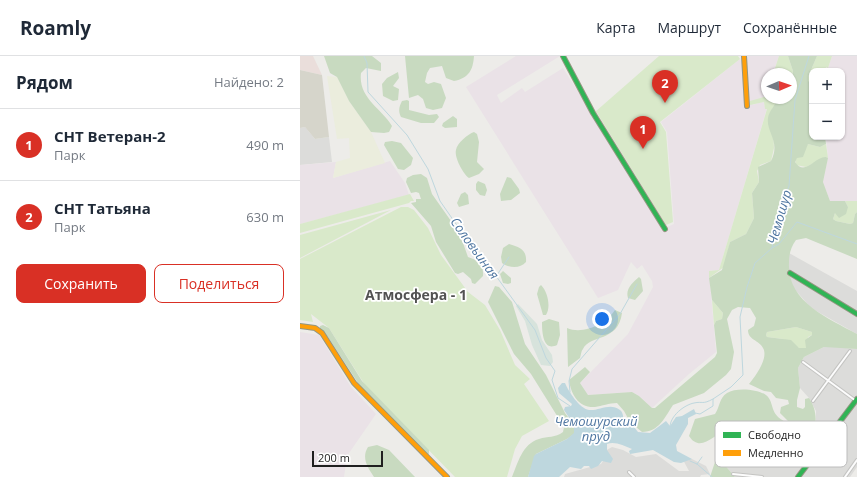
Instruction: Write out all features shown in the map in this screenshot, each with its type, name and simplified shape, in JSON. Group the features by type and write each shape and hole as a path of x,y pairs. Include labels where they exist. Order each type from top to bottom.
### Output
{"street":[{"path":"563,56 593,113 665,228"},
{"path":"744,56 747,106"},
{"path":"790,272 857,314"},
{"path":"300,326 315,328 322,333 354,383 447,477"},
{"path":"814,401 850,351"},
{"path":"803,362 857,400 841,421"},
{"path":"845,477 857,460"},
{"path":"798,477 806,467"},
{"path":"629,472 634,477"},
{"path":"733,474 762,477"}],"shaded area":[{"path":"300,56 313,56 322,75 300,70"},
{"path":"516,56 560,56 497,95 501,103 522,88 525,92 563,68 665,228 674,224 667,132 661,122 740,59 743,65 747,65 747,56 779,56 775,68 761,68 761,100 751,105 761,103 761,104 764,104 765,108 767,108 719,270 709,271 716,352 689,374 652,408 639,396 632,392 588,395 580,383 628,334 653,287 652,281 642,265 637,269 631,262 618,290 598,298 466,87"},
{"path":"832,56 857,56 857,201 830,201 823,182 828,158 826,140 845,140 845,68 828,68"},
{"path":"300,70 322,75 329,137 315,139 305,127 300,128"},
{"path":"305,127 315,139 329,137 332,162 300,165 300,128"},
{"path":"390,161 405,183 409,195 300,224 300,165 336,162 333,178"},
{"path":"789,253 857,291 857,334 811,308 791,285 788,273"},
{"path":"518,304 537,324 542,340 552,355 553,362 550,366 541,365 532,345 525,321 516,306"},
{"path":"300,332 319,335 351,387 376,414 347,456 344,477 300,477"},
{"path":"829,346 857,349 857,467 850,477 735,477 726,467 847,467 847,421 816,421 816,411 809,398 800,388 798,368 804,357"},
{"path":"612,447 623,450 636,457 656,454 679,471 689,471 682,458 692,459 706,466 710,474 701,475 700,477 564,477 565,474 601,464 605,458 605,451"}],"green space":[{"path":"324,56 372,56 381,63 381,71 366,68 361,73 361,82 363,89 371,102 392,126 389,132 371,132 349,101 337,77 330,73"},
{"path":"405,56 474,56 473,65 469,73 459,80 454,81 446,78 442,66 430,68 425,82 428,84 434,82 441,84 446,98 442,108 433,110 426,108 423,99 418,95 409,98"},
{"path":"659,56 738,56 740,59 660,122 666,132 673,222 666,225 595,112"},
{"path":"779,56 788,56 792,68 775,68"},
{"path":"788,56 817,56 812,68 809,68 808,77 809,140 825,140 826,144 820,147 808,144 803,157 797,158 795,162 799,166 806,167 818,159 828,158 823,182 830,201 845,201 848,207 846,214 839,218 835,213 833,219 850,224 853,223 857,212 857,259 806,238 796,240 790,253 790,277 802,298 811,307 822,315 857,334 857,349 824,347 804,357 798,368 800,388 797,407 803,409 805,407 805,399 809,398 815,410 815,421 788,421 780,413 781,407 789,404 788,400 776,398 771,392 764,391 749,384 755,377 763,362 764,352 761,345 748,333 748,330 754,326 756,318 750,308 738,307 732,310 727,319 734,352 731,369 704,393 673,405 657,427 642,432 630,422 624,411 617,403 589,407 580,403 574,395 569,380 585,367 590,372 580,383 588,395 632,392 639,396 652,408 655,408 715,357 717,353 714,325 716,321 722,319 723,313 712,300 709,278 722,270 730,242 746,234 754,218 752,193 759,182 758,167 771,161 774,154 774,143 768,123 771,110 774,104 797,104 797,68 792,68","holes":["796,327 812,332 812,335 805,340 806,348 799,348 791,340 767,337 766,335 767,332"]},
{"path":"817,56 832,56 828,68 812,68"},
{"path":"398,72 399,78 393,86 399,89 398,100 393,101 383,96 382,84 387,78"},
{"path":"327,76 337,77 349,101 371,132 385,163 333,178 336,162 350,158 349,138 337,139"},
{"path":"761,98 761,103 750,105 750,101"},
{"path":"402,101 409,101 409,110 429,115 437,114 439,117 434,123 421,123 401,117 399,111 400,105"},
{"path":"764,104 776,104 772,109 774,148 771,161 760,165 757,171 759,182 752,193 754,218 746,234 730,242 724,267 709,278 709,271 719,270 767,109 765,109"},
{"path":"453,116 457,119 457,127 445,128 442,126 443,123"},
{"path":"474,132 477,134 479,142 477,162 484,169 479,174 469,178 464,173 456,157 456,150 463,139"},
{"path":"392,141 401,143 413,158 411,165 404,170 398,169 384,145 385,142"},
{"path":"808,144 820,147 826,144 828,158 826,157 806,167 796,165 795,160"},
{"path":"421,174 427,178 432,194 451,221 463,243 468,257 477,261 481,266 483,276 475,284 472,283 471,279 463,272 458,274 455,273 436,242 431,226 411,203 416,202 416,199 421,199 419,193 411,193 406,182 407,178 413,175"},
{"path":"507,177 511,178 519,189 520,193 511,200 501,201 500,194"},
{"path":"478,181 485,184 487,190 485,196 480,195 476,190 476,184"},
{"path":"465,192 468,195 469,204 459,207 457,203 461,194"},
{"path":"410,194 414,201 409,203 300,233 300,224"},
{"path":"845,201 857,201 857,212 853,223 850,224 833,219 835,213 848,207"},
{"path":"401,207 408,207 414,210 428,228 441,255 468,292 485,305 500,330 515,365 530,379 524,384 549,421 522,436 515,449 507,477 455,477 365,385 329,328 311,314 313,322 300,320 300,259"},
{"path":"391,210 300,258 300,235"},
{"path":"509,244 516,246 524,252 526,262 521,266 514,267 502,263 501,257 503,248"},
{"path":"503,271 511,278 511,283 503,283 500,274"},
{"path":"639,277 641,279 643,291 635,300 628,298 627,295 632,283"},
{"path":"541,285 548,300 548,312 546,315 543,315 537,294"},
{"path":"495,286 499,287 512,302 525,344 546,375 565,413 574,425 574,434 536,454 528,477 512,477 521,455 528,445 533,441 560,434 563,432 564,427 531,374 514,354 488,302"},
{"path":"712,300 723,313 722,319 716,321 714,325"},
{"path":"615,310 622,313 619,323 615,329 610,334 587,344 582,351 580,358 568,367 567,328 580,330 594,327 606,320"},
{"path":"549,319 559,322 560,335 557,345 549,346 544,340 542,322"},
{"path":"323,325 329,328 362,381 429,450 429,454 425,453 360,386 328,337 320,329 320,326"},
{"path":"796,327 812,332 812,335 808,337 806,348 799,348 783,339 767,337 766,335 767,332"},
{"path":"741,389 753,390 766,395 771,402 775,413 783,421 715,421 715,437 708,441 698,443 689,436 695,419 715,414 724,395 731,391"},
{"path":"377,445 389,450 415,477 374,477 366,463 365,455 368,447"},
{"path":"715,462 715,467 726,467 735,477 710,477"}],"water":[{"name":"Чемошурский пруд","path":"562,383 565,383 575,399 585,409 593,410 608,407 616,408 622,413 624,424 634,427 638,432 650,433 666,421 670,426 676,417 682,416 694,409 696,414 688,418 688,424 676,445 677,451 692,459 681,463 674,462 653,450 630,454 629,451 632,449 620,444 610,443 607,444 607,450 613,459 611,463 602,461 598,466 591,469 589,466 584,466 581,469 570,467 559,477 528,477 534,456 536,454 567,439 574,433 574,425 564,410 565,407 571,406 572,404 559,393 558,388"}],"waterway":[{"name":"Соловьиная","path":"364,56 367,63 368,92 407,135 428,169 440,201 486,267 496,276 535,330 546,358 555,371 552,380 558,398 570,406"},
{"name":"Чемошур","path":"695,413 700,414 713,406 713,399 731,387 743,375 740,317 747,287 755,263 772,248 778,213 789,186 795,100 809,56"},
{"path":"772,248 779,244 797,222 857,244"},
{"path":"497,275 509,257"},
{"path":"570,392 569,381 572,369 620,314 637,284"},
{"path":"670,427 672,419 682,409 690,404 705,402 713,399"},
{"path":"697,464 702,457"},
{"path":"690,461 697,464 712,477"}],"traffic: fast":[{"path":"563,56 593,113 665,229"},
{"path":"790,273 857,314"},
{"path":"840,421 857,399"},
{"path":"798,477 806,467"}],"traffic: slow":[{"path":"744,56 747,106"},
{"path":"300,326 315,328 322,333 354,383 447,477"}],"place":[{"name":"СНТ Татьяна","path":"665,103"},
{"name":"СНТ Ветеран-2","path":"643,149"}],"district":[{"name":"Атмосфера - 1","path":"416,294"}]}
